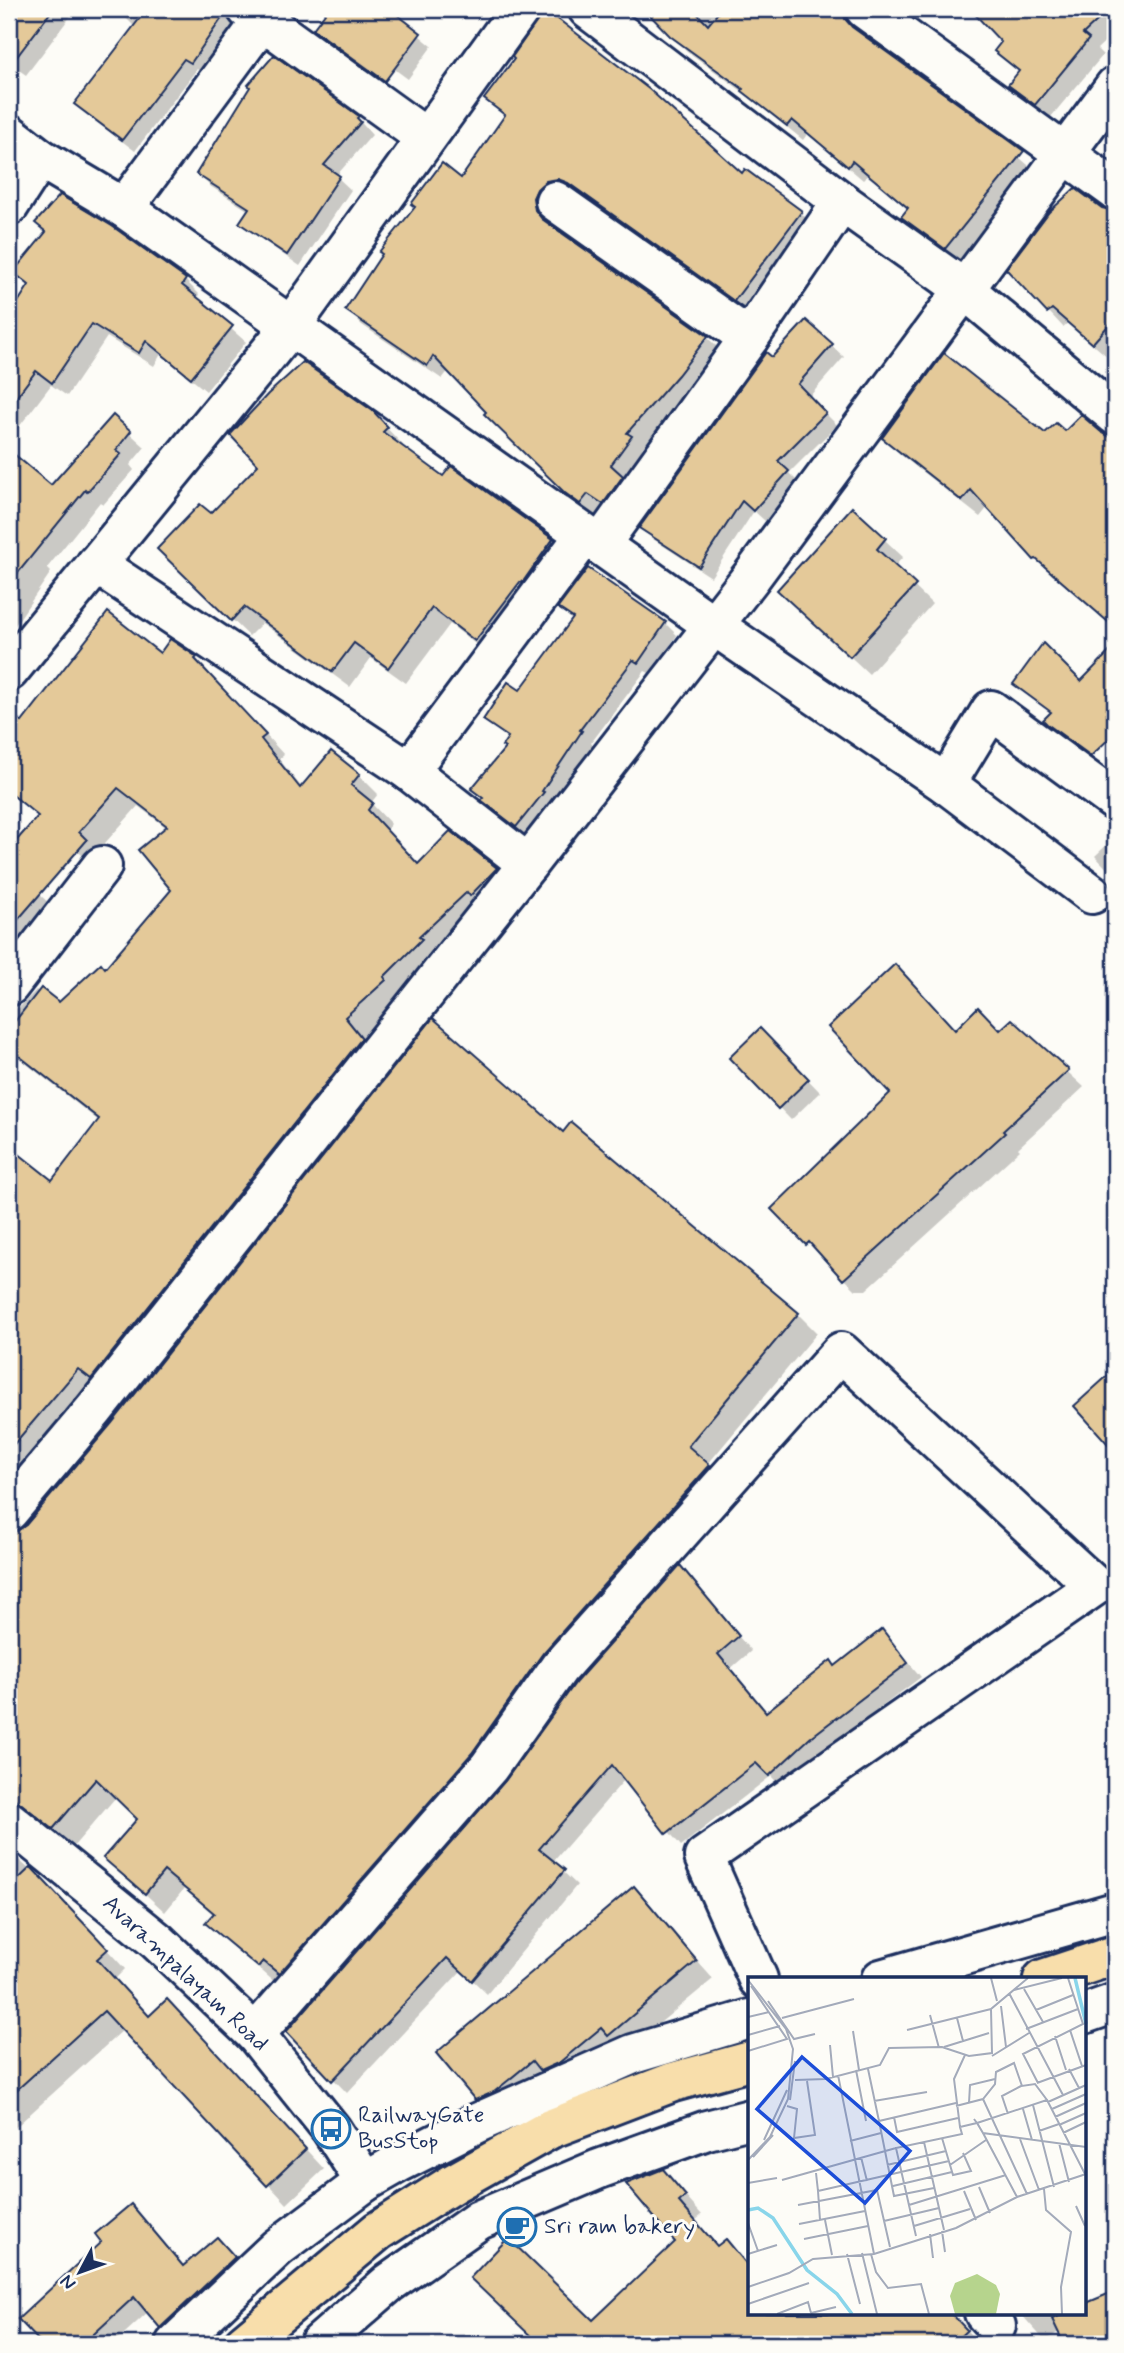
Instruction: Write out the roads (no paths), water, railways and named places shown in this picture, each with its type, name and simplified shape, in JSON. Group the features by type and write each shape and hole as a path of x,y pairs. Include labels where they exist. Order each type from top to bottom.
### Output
{"main road":[{"path":"1048,1977 1115,1955"},
{"path":"243,2344 379,2231 454,2183 538,2135 673,2082 748,2062"}],"street":[{"path":"9,671 291,326 520,9"},
{"path":"589,9 842,202 964,289 1115,415"},
{"path":"865,9 1115,190"},
{"path":"124,208 260,13 426,138"},
{"path":"9,1511 103,1398 528,864 713,625 1115,86"},
{"path":"9,134 40,158 124,208 713,625 946,784 1092,894"},
{"path":"9,206 40,158"},
{"path":"555,201 750,338"},
{"path":"409,771 750,338 842,202"},
{"path":"96,564 409,771 528,864"},
{"path":"946,784 991,710 1115,800"},
{"path":"9,986 102,866"},
{"path":"255,2034 489,1768 559,1668 841,1352 1095,1586 704,1857 757,1977"},
{"name":"Avarampalayam Road","path":"9,1821 158,1941 255,2034 331,2129 365,2182"},
{"path":"888,1977 1115,1912"},
{"path":"1086,2013 1115,2003"},
{"path":"175,2344 277,2248 365,2182 477,2123 633,2054 748,2020"},
{"path":"319,2344 389,2283 479,2220 598,2169 707,2130 748,2120"}],"place":[{"name":"RailwayGate BusStop","path":"331,2129"},
{"name":"Sri ram bakery","path":"517,2227"}]}
